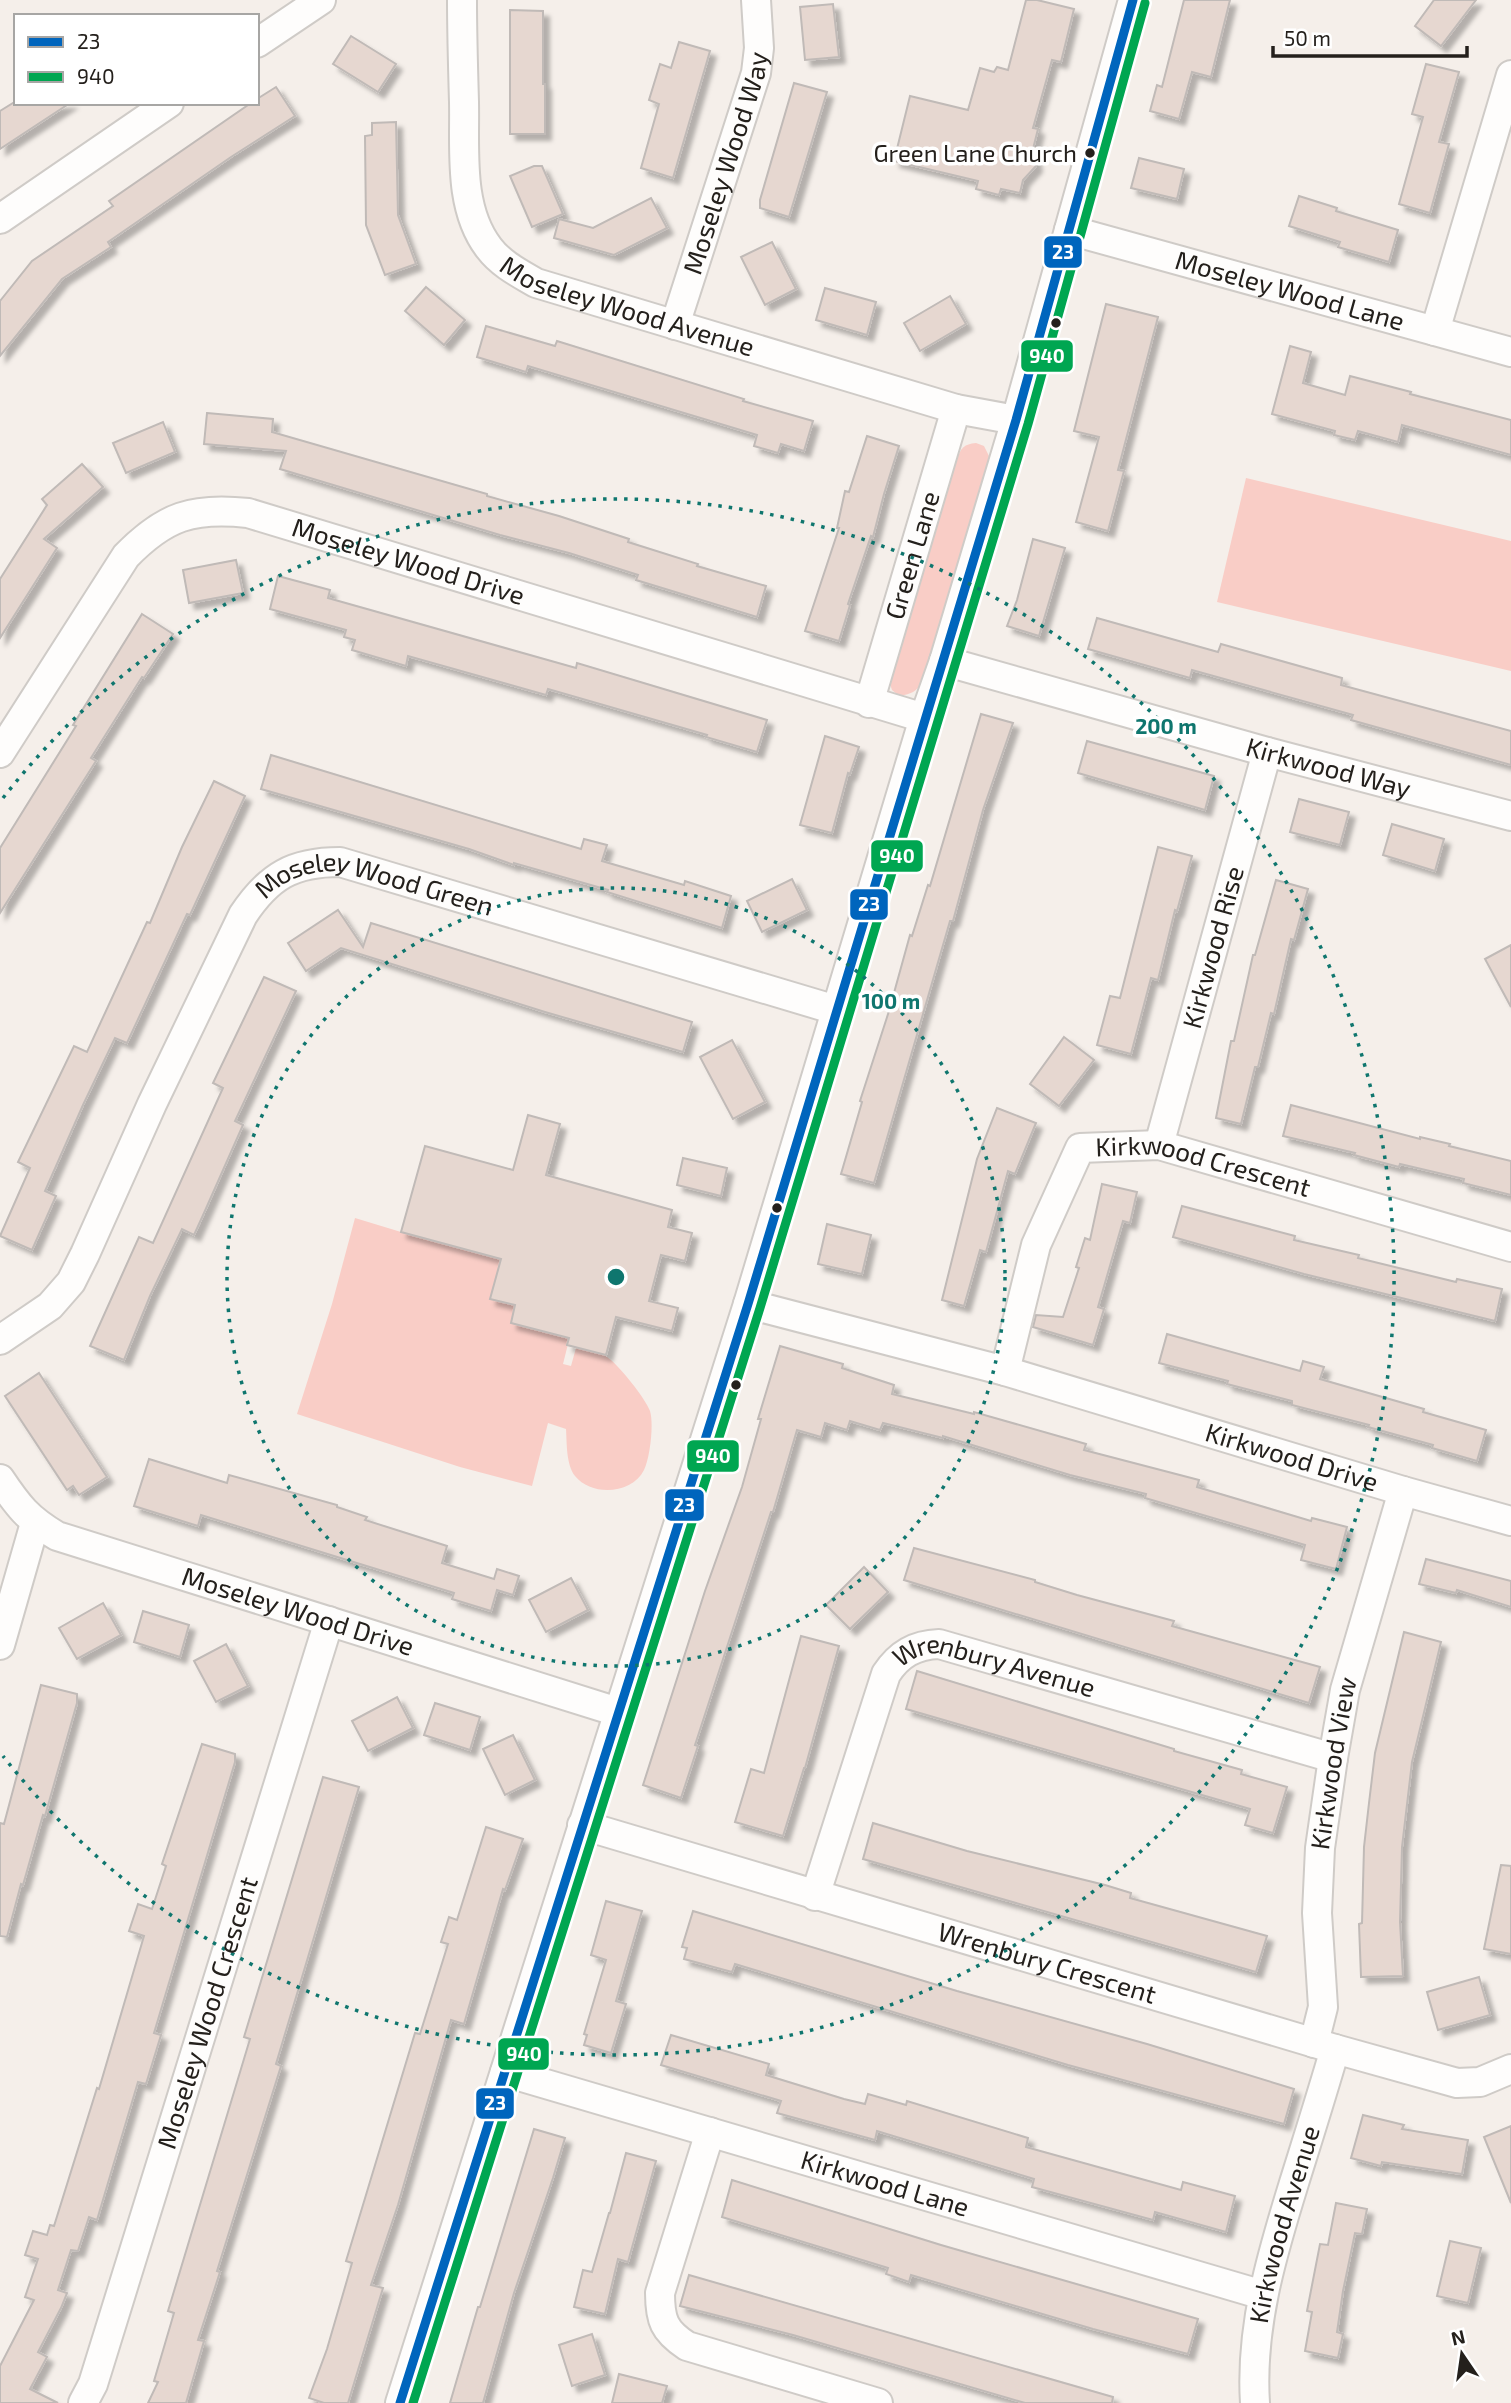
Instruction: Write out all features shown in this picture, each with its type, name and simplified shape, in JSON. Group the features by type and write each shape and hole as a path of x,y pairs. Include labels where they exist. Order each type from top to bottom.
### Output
{"street":[{"path":"259,42 321,0"},
{"name":"Moseley Wood Avenue","path":"462,0 465,166 469,201 488,247 509,268 536,283 956,409 1016,419"},
{"name":"Moseley Wood Way","path":"675,325 756,73 760,48 756,0"},
{"path":"400,2403 748,1304 1016,419 1133,0"},
{"path":"1435,331 1511,75"},
{"path":"0,219 166,105"},
{"name":"Moseley Wood Lane","path":"1069,230 1511,352"},
{"name":"Green Lane","path":"869,703 956,409"},
{"name":"Moseley Wood Drive","path":"0,753 126,555 144,538 167,523 194,513 220,510 248,513 924,718"},
{"name":"Kirkwood Way","path":"944,661 1267,752 1511,816"},
{"name":"Kirkwood Rise","path":"1158,1145 1267,752"},
{"name":"Moseley Wood Green","path":"0,1340 50,1306 71,1282 152,1104 243,915 257,895 276,877 297,867 317,862 340,862 836,1010"},
{"name":"Kirkwood Crescent","path":"1005,1371 1036,1245 1080,1148 1158,1145 1511,1247"},
{"name":"Kirkwood Drive","path":"748,1304 1005,1371 1511,1521"},
{"name":"Moseley Wood Drive","path":"0,1479 17,1505 35,1523 57,1535 618,1712"},
{"name":"Kirkwood View","path":"1324,2046 1317,1913 1320,1848 1345,1690 1403,1491"},
{"path":"0,1645 35,1523"},
{"name":"Moseley Wood Crescent","path":"83,2403 93,2384 329,1621"},
{"name":"Wrenbury Avenue","path":"815,1896 886,1674 895,1661 909,1650 924,1644 939,1644 1333,1758"},
{"name":"Wrenbury Crescent","path":"582,1825 815,1896 1457,2083 1480,2082 1511,2069"},
{"name":"Kirkwood Avenue","path":"1255,2403 1253,2382 1263,2295 1324,2046"},
{"name":"Kirkwood Lane","path":"505,2072 1263,2295"},
{"path":"710,2132 660,2293 660,2316 672,2336 687,2346 878,2403"}],"shaded area":[{"path":"976,443 984,446 989,456 988,466 925,675 916,690 899,696 892,690 889,681 957,459 964,447"},
{"path":"1246,478 1511,541 1511,671 1217,602"},
{"path":"355,1218 401,1232 503,1249 490,1299 515,1305 511,1323 532,1329 575,1316 563,1364 571,1366 576,1348 596,1352 612,1361 638,1390 650,1411 652,1424 646,1465 638,1478 631,1484 611,1490 601,1490 582,1483 570,1466 566,1429 548,1423 532,1486 460,1467 297,1414 332,1304"}],"building":[{"path":"1026,0 1074,9 1061,62 1052,60 1033,128 1038,129 1033,149 1036,166 1023,180 1020,193 1001,189 999,195 976,189 978,181 894,161 910,96 968,110 980,68 994,72 997,67 1008,70"},
{"path":"1184,0 1230,0 1211,77 1192,72 1179,119 1150,111 1157,85 1162,87"},
{"path":"1434,0 1476,0 1441,46 1415,26"},
{"path":"833,4 839,57 805,60 800,7"},
{"path":"510,10 543,11 545,134 510,134"},
{"path":"351,36 396,64 378,92 333,64"},
{"path":"679,42 710,51 673,178 641,168 659,104 649,100 660,64 671,68"},
{"path":"1426,64 1459,72 1439,142 1449,144 1430,213 1399,204 1423,117 1412,114"},
{"path":"794,83 827,92 789,217 760,208 760,200"},
{"path":"276,87 295,116 108,242 111,247 62,279 0,356 0,301 32,261 113,206 109,201 248,105 259,105 259,98"},
{"path":"13,103 67,105 0,149 0,111"},
{"path":"396,122 398,215 416,264 385,275 366,225 365,136 372,135 372,123"},
{"path":"1139,158 1184,169 1177,199 1131,188"},
{"path":"534,166 542,166 563,214 532,227 510,176"},
{"path":"1299,196 1337,208 1336,211 1398,230 1389,262 1338,247 1340,242 1289,226"},
{"path":"651,198 667,228 614,255 554,238 559,219 593,228"},
{"path":"772,242 796,289 765,305 741,257"},
{"path":"426,287 465,320 444,345 405,311"},
{"path":"825,288 876,302 867,335 816,320"},
{"path":"950,296 966,324 920,351 904,323"},
{"path":"1106,304 1158,317 1118,470 1124,471 1108,531 1076,522 1099,437 1074,431"},
{"path":"486,326 555,346 557,341 813,421 804,451 781,444 778,453 754,446 757,435 528,366 526,372 477,357"},
{"path":"1290,346 1311,352 1303,383 1345,395 1350,376 1511,420 1511,455 1402,425 1398,442 1358,431 1355,440 1334,435 1335,431 1272,414"},
{"path":"207,413 273,419 272,432 559,516 698,564 697,566 766,586 757,617 636,580 638,575 569,553 280,469 286,451 204,444"},
{"path":"163,422 175,452 126,473 113,443"},
{"path":"867,436 899,446 873,537 871,536 848,604 850,605 839,641 805,631 839,528 845,491 849,492"},
{"path":"82,464 103,487 44,539 57,548 0,638 0,579 47,505 42,499"},
{"path":"1033,539 1065,548 1039,636 1007,626 1017,600"},
{"path":"236,560 243,593 189,603 183,570"},
{"path":"278,576 330,590 328,598 576,668 577,663 767,720 757,752 548,689 546,695 408,656 406,666 352,650 355,640 344,637 346,630 270,609"},
{"path":"142,614 173,634 144,678 142,677 91,758 96,761 0,913 0,848"},
{"path":"1097,618 1218,652 1221,644 1342,678 1341,685 1511,731 1511,765 1351,720 1353,715 1192,670 1190,678 1088,649"},
{"path":"981,714 1013,723 983,810 953,921 950,921 874,1183 841,1174 910,935 912,936 928,885 930,886"},
{"path":"825,736 859,747 850,774 848,773 832,833 800,825"},
{"path":"1087,741 1214,776 1205,810 1078,773"},
{"path":"271,755 581,849 584,839 607,845 602,861 684,885 685,881 731,896 722,928 607,892 608,890 514,865 469,849 261,789"},
{"path":"214,781 245,796 127,1043 115,1038 83,1105 45,1191 56,1196 32,1250 0,1236 30,1168 18,1162 74,1046 87,1052 147,922 150,923"},
{"path":"1299,799 1349,812 1340,845 1290,832"},
{"path":"1392,824 1444,839 1435,871 1383,855"},
{"path":"1158,847 1192,856 1177,911 1175,910 1158,980 1151,978 1131,1054 1097,1045 1110,996 1120,998"},
{"path":"792,879 807,910 762,932 747,901"},
{"path":"1276,880 1308,889 1294,940 1291,939 1274,1014 1271,1013 1241,1124 1216,1118 1231,1041 1234,1041 1253,955"},
{"path":"338,910 363,947 371,923 692,1022 683,1052 341,948 306,971 288,943"},
{"path":"1511,945 1511,1007 1485,959"},
{"path":"264,977 296,991 235,1121 243,1125 194,1235 182,1229 150,1296 124,1360 90,1346 139,1237 153,1243 223,1088 213,1083"},
{"path":"1064,1037 1094,1060 1059,1106 1030,1084"},
{"path":"732,1040 765,1102 733,1119 700,1057"},
{"path":"1291,1105 1511,1161 1511,1195 1463,1183 1464,1179 1400,1164 1399,1167 1354,1155 1355,1153 1283,1136"},
{"path":"997,1108 1036,1123 1015,1174 1008,1171 986,1252 980,1250 964,1306 942,1300 977,1159"},
{"path":"528,1115 560,1124 546,1175 672,1210 668,1227 692,1233 685,1261 661,1255 649,1301 678,1308 672,1331 616,1317 606,1355 567,1345 569,1338 511,1323 515,1305 490,1299 501,1259 401,1232 425,1146 513,1170"},
{"path":"683,1158 727,1168 721,1196 677,1185"},
{"path":"1102,1184 1137,1192 1130,1223 1123,1221 1098,1307 1104,1309 1093,1345 1033,1327 1036,1315 1063,1317 1079,1268 1076,1267 1085,1238 1090,1240"},
{"path":"1182,1206 1295,1236 1294,1240 1359,1255 1358,1258 1456,1282 1457,1279 1502,1289 1495,1321 1304,1274 1173,1237"},
{"path":"827,1224 871,1235 862,1274 818,1264"},
{"path":"1167,1334 1300,1371 1303,1361 1324,1367 1320,1379 1486,1430 1477,1461 1432,1448 1433,1445 1368,1427 1369,1425 1292,1405 1292,1401 1227,1384 1228,1381 1159,1363"},
{"path":"780,1346 843,1364 842,1368 894,1385 892,1394 974,1412 1086,1444 1084,1450 1199,1480 1197,1487 1311,1521 1312,1518 1347,1527 1336,1569 1301,1560 1305,1545 1145,1498 1146,1494 1070,1475 943,1436 883,1423 880,1430 850,1421 847,1430 825,1423 821,1437 797,1430 773,1512 695,1745 698,1746 681,1798 643,1785 705,1591 742,1487 761,1419 758,1419"},
{"path":"39,1373 107,1477 79,1495 73,1486 67,1490 5,1396"},
{"path":"149,1459 227,1483 229,1475 337,1505 367,1517 365,1520 447,1546 442,1563 494,1579 497,1569 519,1576 513,1595 497,1590 491,1611 452,1599 454,1593 201,1515 198,1526 134,1506"},
{"path":"914,1548 1035,1580 1077,1595 1174,1621 1172,1626 1320,1667 1309,1703 904,1580"},
{"path":"1426,1559 1511,1581 1511,1607 1457,1590 1456,1593 1419,1584"},
{"path":"864,1567 888,1592 850,1629 826,1605"},
{"path":"571,1578 588,1610 546,1632 529,1600"},
{"path":"103,1603 121,1635 77,1659 59,1628"},
{"path":"143,1611 189,1625 180,1657 134,1642"},
{"path":"1404,1632 1441,1642 1412,1762 1402,1847 1400,1922 1403,1976 1361,1977 1359,1924 1362,1923 1364,1847 1375,1753"},
{"path":"801,1636 839,1646 783,1836 735,1822 751,1769 764,1773"},
{"path":"226,1644 248,1686 216,1702 194,1661"},
{"path":"917,1671 1242,1770 1241,1774 1287,1787 1273,1833 1245,1825 1250,1809 906,1709"},
{"path":"41,1685 77,1694 77,1703 7,1937 0,1936 0,1823 4,1824"},
{"path":"397,1697 413,1728 368,1751 352,1721"},
{"path":"435,1703 480,1717 470,1750 424,1735"},
{"path":"513,1735 535,1780 505,1795 483,1749"},
{"path":"202,1744 235,1754 235,1762 154,2033 161,2035 146,2084 138,2082 97,2220 89,2217 78,2251 71,2250 58,2290 67,2293 38,2352 47,2357 30,2389 58,2403 0,2403 0,2366 34,2300 25,2297 38,2259 25,2255 33,2231 47,2235 50,2225 54,2226 97,2088 99,2089 144,1936 129,1931 138,1904 152,1909 166,1866 162,1864"},
{"path":"323,1777 359,1787 276,2064 281,2066 217,2271 220,2272 198,2340 204,2341 186,2403 148,2403 158,2382 154,2381 174,2313 168,2311 250,2039 244,2037"},
{"path":"873,1823 967,1851 1105,1885 1131,1893 1130,1898 1267,1936 1256,1972 863,1859"},
{"path":"486,1827 523,1839 505,1890 503,1889 464,2024 451,2020 398,2205 371,2285 383,2288 348,2403 324,2403 309,2398 327,2349 352,2263 346,2261 415,2033 420,2034 448,1944 441,1942 449,1917 457,1920"},
{"path":"1501,1865 1511,1866 1511,1954 1484,1949"},
{"path":"606,1901 642,1911 616,2001 626,2004 611,2053 584,2045 587,2035 584,2034 606,1960 591,1955"},
{"path":"693,1911 1294,2089 1284,2124 1068,2065 735,1964 732,1972 684,1959 687,1948 682,1947"},
{"path":"1479,1977 1490,2015 1438,2030 1427,1992"},
{"path":"671,2035 769,2064 766,2075 844,2099 865,2104 868,2094 906,2105 907,2101 1028,2138 1026,2147 1181,2190 1183,2182 1235,2196 1226,2232 1155,2212 1153,2220 1032,2187 1034,2179 877,2131 875,2140 777,2113 781,2101 661,2065"},
{"path":"1363,2115 1404,2125 1402,2129 1468,2140 1462,2174 1382,2162 1381,2166 1351,2158"},
{"path":"1511,2126 1511,2203 1484,2137"},
{"path":"534,2129 565,2138 553,2178 514,2293 483,2403 450,2403 478,2307"},
{"path":"626,2153 656,2161 628,2262 618,2259 605,2314 574,2307 583,2270 592,2272"},
{"path":"732,2180 941,2245 1198,2319 1188,2354 911,2275 909,2282 886,2274 888,2268 722,2217"},
{"path":"1336,2203 1367,2209 1362,2234 1355,2233 1343,2291 1337,2332 1343,2334 1338,2358 1305,2351 1312,2312 1307,2311 1320,2244 1328,2245"},
{"path":"1450,2241 1481,2248 1468,2303 1437,2296"},
{"path":"689,2275 1113,2397 1112,2403 1025,2403 793,2335 680,2306"},
{"path":"592,2334 605,2375 572,2386 559,2345"},
{"path":"619,2374 667,2386 662,2403 612,2403"}],"transit line":[{"name":"23","path":"400,2403 748,1304 1016,420 1133,0"},
{"name":"940","path":"413,2403 760,1308 1028,424 1145,3"}],"place":[{"name":"Green Lane Church","path":"1090,153"}]}
